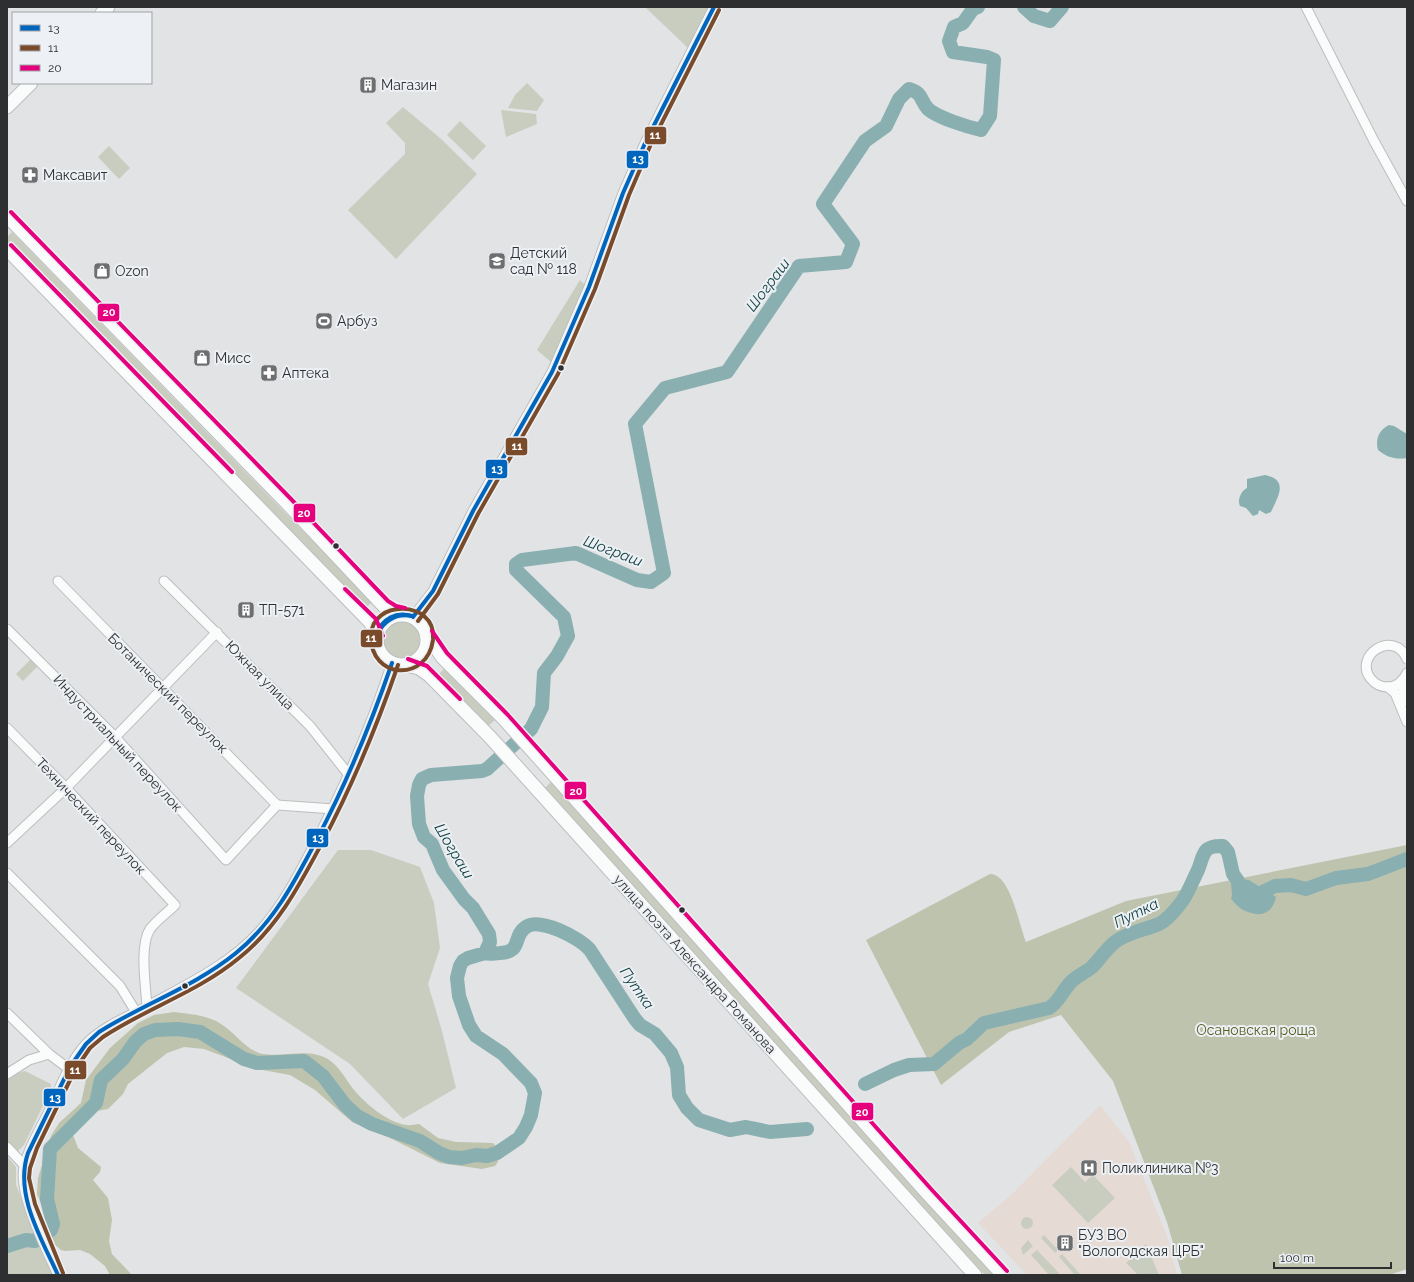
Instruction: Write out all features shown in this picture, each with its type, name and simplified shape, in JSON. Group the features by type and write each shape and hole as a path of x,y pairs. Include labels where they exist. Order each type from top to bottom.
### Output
{"main road":[{"path":"7,106 30,84"},
{"path":"7,216 287,503 384,606 394,612 409,616 421,622 427,634 427,644 424,652 418,659 406,664 392,663 381,653 377,638 370,623 7,249"},
{"path":"377,638 378,631 384,622 393,616 409,616"},
{"name":"улица поэта Александра Романова","path":"427,634 442,657 504,719 928,1194 1003,1275"},
{"name":"улица поэта Александра Романова","path":"406,664 420,668 429,675 490,737 975,1275"}],"street":[{"path":"409,616 433,591 473,511 552,372 588,287 623,192 640,154 714,7"},
{"path":"1306,7 1370,134 1407,201"},
{"name":"Ботанический переулок","path":"58,581 277,805"},
{"name":"Южная улица","path":"164,581 310,726 349,775"},
{"name":"Индустриальный переулок","path":"7,629 114,737 226,860 277,805"},
{"path":"7,842 66,788 217,632"},
{"path":"1405,677 1396,685 1388,687 1379,685 1369,676 1366,667 1370,655 1381,646 1390,645 1402,651 1407,659"},
{"path":"58,1275 45,1246 23,1185 24,1165 77,1055 88,1042 113,1024 213,970 246,946 273,916 298,876 334,809 378,707 392,663"},
{"path":"1405,677 1403,691 1407,702"},
{"path":"1388,687 1395,693 1407,722"},
{"name":"Технический переулок","path":"7,728 66,788 175,905 150,930 146,940 144,953 147,1007"},
{"path":"277,805 334,809"},
{"path":"7,873 120,986 136,1012"},
{"path":"7,1013 49,1054 70,1068"},
{"path":"7,1074 29,1060 49,1054"},
{"path":"7,1147 24,1165"}],"shaded area":[{"path":"645,7 709,7 688,48"},
{"path":"527,83 544,100 537,111 508,108 515,95"},
{"path":"403,107 440,138 477,174 396,259 348,210 405,154 405,143 386,123"},
{"path":"501,110 536,114 537,124 506,137"},
{"path":"460,121 486,146 473,160 447,135"},
{"path":"109,146 130,168 119,179 98,157"},
{"path":"12,232 372,602 364,610 7,244 7,237"},
{"path":"580,280 585,285 551,362 537,350"},
{"path":"406,622 415,627 419,633 419,647 415,653 406,658 398,658 389,653 385,647 384,636 389,627 395,623"},
{"path":"31,659 38,666 23,681 16,674"},
{"path":"444,669 495,720 487,727 436,677"},
{"path":"551,782 998,1275 985,1275 544,789"},
{"path":"338,850 371,850 420,867 434,903 440,948 428,984 442,1031 456,1088 403,1119 350,1064 236,988"},
{"path":"25,1071 51,1084 51,1089 24,1145 18,1151 7,1142 7,1081 17,1073"},
{"name":"Поликлиника №3","path":"1100,1105 1129,1142 1168,1239 1177,1275 1027,1275 978,1223 1012,1194"},
{"path":"7,1156 16,1167 16,1185 53,1275 7,1275"},
{"path":"1071,1167 1085,1182 1093,1175 1115,1198 1088,1223 1052,1185"},
{"path":"1025,1217 1029,1217 1033,1223 1029,1229 1025,1229 1021,1225 1021,1221"},
{"path":"1044,1235 1058,1250 1055,1253 1041,1238"},
{"path":"1028,1240 1033,1246 1023,1255 1021,1248"},
{"path":"1146,1244 1159,1275 1138,1275 1126,1263"},
{"path":"1037,1250 1060,1275 1049,1275 1031,1255"},
{"path":"1062,1254 1081,1275 1075,1275 1059,1257"}],"green space":[{"name":"Осановская роща","path":"1407,845 1407,1269 1389,1275 1182,1275 1167,1222 1113,1081 1061,1015 1009,1032 941,1085 866,940 990,874 997,876 1004,882 1009,891 1026,942 1126,901"},
{"path":"174,1012 198,1015 216,1021 226,1027 251,1049 263,1054 303,1053 319,1055 326,1058 337,1067 362,1098 383,1116 408,1125 419,1124 438,1138 456,1142 493,1143 498,1149 498,1162 495,1166 482,1169 440,1163 390,1138 352,1122 315,1090 290,1075 257,1069 204,1049 184,1047 167,1053 128,1084 123,1094 108,1109 91,1112 78,1126 73,1135 78,1148 101,1167 100,1172 93,1180 108,1198 112,1220 109,1241 112,1254 132,1275 110,1275 105,1266 90,1254 80,1250 61,1250 54,1244 48,1231 45,1213 37,1194 38,1178 51,1136 59,1123 81,1103 86,1080 110,1048 138,1023 154,1015"}],"water":[{"path":"1389,425 1394,426 1407,434 1407,458 1399,459 1391,457 1378,450 1377,442 1380,432"},
{"path":"1265,475 1273,477 1277,481 1280,490 1271,512 1266,514 1259,510 1258,514 1253,516 1246,508 1240,506 1239,498 1243,491 1247,488 1247,479"},
{"path":"1241,879 1249,880 1276,897 1272,908 1264,913 1255,914 1242,909 1237,905 1231,899 1235,884"}],"waterway":[{"name":"Шограш","path":"7,1246 26,1240 35,1241 51,1230 53,1224 47,1199 50,1149 96,1103 101,1080 123,1059 135,1042 144,1034 155,1030 178,1029 200,1032 244,1059 257,1063 304,1061 323,1076 345,1105 357,1116 372,1124 420,1141 439,1153 449,1157 462,1158 476,1155 487,1156 497,1153 519,1138 531,1115 535,1093 531,1083 503,1054 476,1036 469,1025 459,996 457,978 463,961 485,953 490,942 489,934 473,908 464,899 443,870 432,844 424,837 419,824 417,796 419,785 422,779 431,775 482,771 487,769 531,729 542,707 544,673 557,656 568,636 564,617 516,570 516,564 522,560 576,553 637,580 651,582 664,573 635,424 665,388 727,372 799,266 846,262 853,244 823,204 865,141 886,126 899,99 909,89 917,93 925,106 939,116 953,122 981,130 990,116 994,60 987,57 953,52 949,41 954,27 963,23 973,9 978,7"},
{"name":"Шограш","path":"1024,7 1034,16 1050,21 1062,7"},
{"name":"Путка","path":"865,1084 894,1070 909,1065 934,1064 959,1043 967,1039 984,1023 1049,1008 1052,1006 1067,986 1078,976 1092,967 1115,942 1131,933 1163,922 1185,897 1205,852 1211,847 1223,846 1228,852 1233,874 1238,881 1239,896 1246,900 1275,886 1291,885 1306,889 1336,878 1368,874 1407,859"},
{"name":"Путка","path":"485,953 491,954 512,950 515,947 522,931 526,927 532,925 540,925 560,930 578,940 590,950 635,1019 640,1025 655,1034 671,1053 677,1067 679,1095 687,1108 699,1120 730,1130 746,1127 770,1132 807,1129"}],"transit line":[{"name":"13","path":"413,617 433,591 473,511 552,372 589,287 623,193 646,141 714,7"},
{"name":"11","path":"418,621 438,594 478,514 558,374 595,289 629,195 651,144 719,10"},
{"name":"20","path":"11,212 291,499 388,601 396,606 405,608"},
{"name":"20","path":"11,245 232,472"},
{"name":"20","path":"345,589 376,619 383,636"},
{"name":"11","path":"433,638 431,625 425,616 415,611 403,609 391,610 381,615 374,624 371,636 373,650 379,661 389,668 399,670 410,669 421,664 429,654 433,640"},
{"name":"13","path":"377,634 382,624 386,620 400,615 412,616"},
{"name":"13","path":"377,634 387,621 396,617 406,615 412,616"},
{"name":"20","path":"432,631 447,653 508,715 932,1190 1007,1271"},
{"name":"20","path":"408,659 427,666 460,699"},
{"name":"13","path":"58,1275 31,1216 24,1184 28,1153 70,1067 86,1044 99,1032 203,976 236,953 261,929 282,902 291,887 338,798 367,731 392,663"},
{"name":"11","path":"63,1273 35,1204 29,1178 30,1168 37,1148 75,1070 90,1048 103,1037 137,1017 207,981 253,946 276,920 305,875 344,800 373,733 398,665"}],"place":[{"name":"Магазин","path":"368,85"},
{"name":"Максавит","path":"30,175"},
{"name":"Детский сад № 118","path":"497,261"},
{"name":"Ozon","path":"102,271"},
{"name":"Арбуз","path":"324,321"},
{"name":"Мисс","path":"202,358"},
{"name":"Аптека","path":"269,373"},
{"name":"ТП-571","path":"246,610"},
{"name":"Поликлиника №3","path":"1089,1168"},
{"name":"БУЗ ВО \"Вологодская ЦРБ\"","path":"1065,1243"}]}
